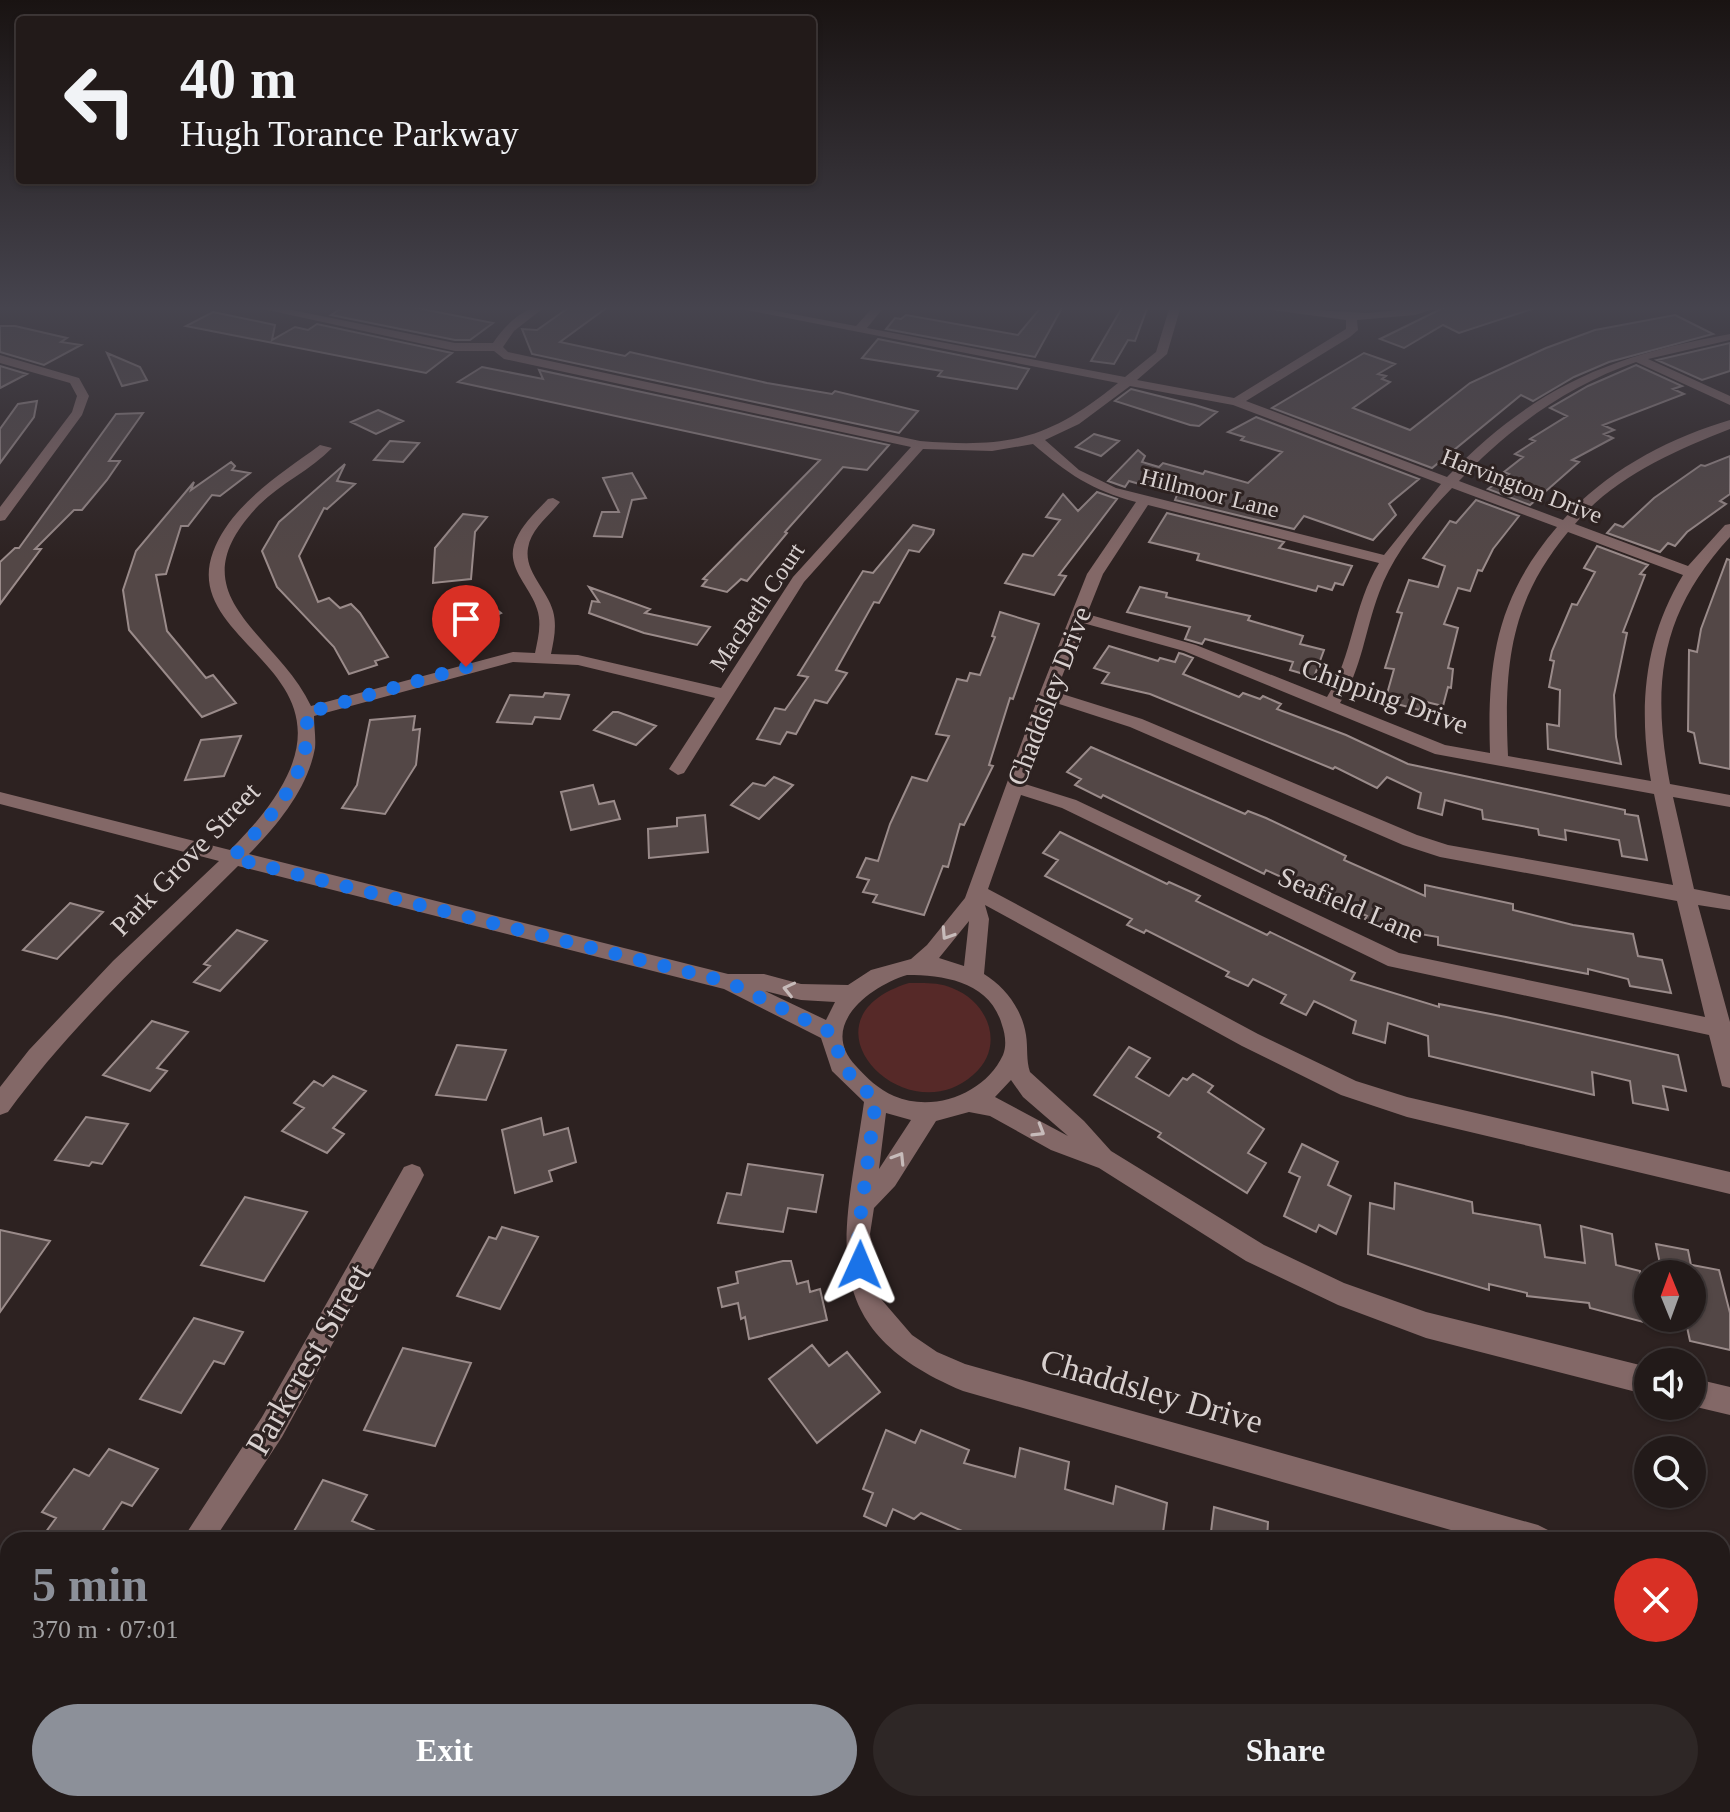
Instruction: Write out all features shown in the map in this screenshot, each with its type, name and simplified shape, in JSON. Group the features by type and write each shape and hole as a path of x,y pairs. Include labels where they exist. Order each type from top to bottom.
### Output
{"street":[{"path":"0,517 78,412 83,396 80,391"},
{"path":"664,391 920,445 975,447 1035,439 1063,428 1111,391"},
{"name":"Harvington Drive","path":"1178,391 1236,402 1689,572"},
{"path":"1236,402 1255,391"},
{"path":"1330,706 1348,679 1370,594 1402,536 1451,483 1505,433 1561,391"},
{"path":"1707,391 1730,401"},
{"path":"1499,762 1500,661 1524,587 1538,559 1589,500 1645,462 1730,424"},
{"name":"Hillmoor Lane","path":"1035,439 1074,473 1093,484 1388,561"},
{"name":"MacBeth Court","path":"678,769 798,580 920,445"},
{"path":"325,448 246,512 228,536 217,560 218,595 228,614 291,681 306,713 488,661 542,656 603,665 726,695"},
{"name":"Chaddsley Drive","path":"919,964 934,954 958,916 975,897 1047,695 1095,574 1145,499"},
{"path":"542,656 549,640 550,620 519,557 519,544 528,527 553,502"},
{"path":"1730,528 1689,572 1658,644 1651,723 1659,789 1684,893 1725,1030 1730,1079"},
{"name":"Chipping Drive","path":"1078,617 1161,638 1441,750 1730,801"},
{"path":"1047,695 1136,723 1410,840 1492,862 1730,903"},
{"name":"Park Grove Street","path":"0,1105 19,1077 93,994 265,823 298,773 306,746 306,713"},
{"name":"Seafield Lane","path":"1014,787 1069,804 1395,960 1725,1030"},
{"path":"0,798 728,982 834,1034"},
{"path":"975,897 1349,1088 1407,1107 1730,1183"},
{"name":"Chaddsley Drive","path":"973,977 979,919 975,897"},
{"path":"919,964 947,967 973,977 994,992 1009,1012 1015,1035 1013,1058 1004,1076 990,1092 971,1103 929,1112 901,1109 876,1099 852,1081 838,1059 834,1034 838,1013 850,994 869,978 893,968 919,964"},
{"path":"728,982 764,982 801,992 850,994"},
{"path":"1013,1058 1023,1081 1107,1160 1255,1253 1338,1293 1426,1325 1634,1377"},
{"name":"Chaddsley Drive","path":"876,1099 865,1174 865,1200 858,1234 860,1265 868,1299 903,1344 928,1361 963,1377 1510,1532"},
{"path":"971,1103 994,1107 1059,1143 1107,1160"},
{"path":"865,1200 886,1178 929,1112"},
{"name":"Parkcrest Street","path":"202,1532 272,1427 412,1175"},
{"path":"1706,1395 1730,1401"}],"shaded area":[{"path":"909,983 931,983 952,988 976,1004 989,1026 989,1052 983,1064 973,1075 946,1090 918,1091 892,1082 872,1065 860,1044 860,1021 875,1000"}],"building":[{"path":"498,391 635,391 889,445 867,470 843,467 785,532 747,581 741,579 727,592 702,586 707,580 703,579 820,460"},
{"path":"702,391 812,391 832,394 835,391 918,411 899,433"},
{"path":"1129,391 1137,391 1217,412 1199,426 1115,401"},
{"path":"1301,391 1378,391 1353,408 1410,430 1460,391 1551,391 1533,401 1521,395 1432,468 1272,408"},
{"path":"1580,391 1676,391 1684,394 1603,425 1614,430 1604,434 1613,438 1572,460 1579,462 1530,505 1488,489 1509,474 1504,472 1523,457 1515,454 1535,441 1530,439 1567,416 1550,408"},
{"path":"37,401 34,417 0,463 0,429 18,404"},
{"path":"378,410 403,421 376,434 351,422"},
{"path":"143,413 109,461 120,461 107,480 82,510 74,510 35,549 41,549 0,604 0,562 19,548 116,414"},
{"path":"1256,417 1419,479 1389,504 1396,515 1373,540 1304,516 1294,529 1175,500 1177,495 1129,481 1125,487 1108,481 1138,450 1145,456 1142,462 1159,467 1163,463 1203,474 1205,471 1248,483 1282,452 1241,440 1244,437 1228,432"},
{"path":"1094,434 1119,441 1101,456 1076,447"},
{"path":"390,441 419,443 403,462 374,460"},
{"path":"1730,456 1730,494 1720,501 1726,504 1687,532 1675,546 1668,543 1660,552 1607,533 1615,524 1623,527 1654,498 1701,465"},
{"path":"231,462 235,466 232,470 250,473 220,496 212,495 188,526 181,526 166,574 156,575 167,631 206,678 213,675 236,703 202,717 129,630 123,590 136,551 194,482 191,490"},
{"path":"345,464 337,481 355,484 327,509 324,508 299,556 318,602 329,598 340,608 351,604 388,657 375,661 377,665 349,674 334,647 277,587 262,551 279,522"},
{"path":"632,473 646,498 632,500 622,537 594,536 602,512 619,512 603,478"},
{"path":"1097,492 1117,499 1059,575 1066,576 1054,595 1005,583 1023,554 1033,556 1060,520 1046,517 1063,494 1078,511"},
{"path":"1476,500 1519,516 1493,549 1482,571 1478,570 1470,591 1458,588 1444,624 1458,628 1448,668 1453,669 1451,688 1448,687 1443,706 1422,701 1420,710 1385,701 1394,669 1385,668 1402,613 1397,612 1409,580 1438,587 1445,566 1423,558 1450,521 1456,523"},
{"path":"1167,513 1284,542 1279,548 1352,566 1343,585 1335,583 1332,590 1318,586 1316,591 1197,560 1199,554 1149,542"},
{"path":"463,514 487,517 475,532 471,579 433,583 435,548"},
{"path":"913,525 934,530 933,534 919,552 909,550 879,603 874,602 836,670 847,673 827,703 815,700 796,734 787,732 780,744 757,739 775,708 785,710 808,677 798,675 863,571 873,573"},
{"path":"1597,546 1648,565 1640,574 1645,575 1623,632 1627,633 1614,695 1621,764 1548,749 1547,724 1559,726 1560,690 1549,687 1554,661 1550,660 1552,651 1572,604 1577,605 1595,572 1584,568"},
{"path":"1727,559 1730,560 1730,769 1700,763 1694,733 1688,731 1689,650 1697,652 1701,629"},
{"path":"589,587 650,609 645,613 710,627 697,645 644,633 589,613 592,601 599,602"},
{"path":"1140,587 1167,593 1166,597 1250,616 1248,620 1303,636 1300,644 1324,650 1314,677 1290,670 1293,662 1205,639 1202,644 1185,639 1190,627 1127,612"},
{"path":"483,599 501,613 457,634 439,619"},
{"path":"1000,612 1039,624 1013,699 1010,698 989,765 993,766 964,825 960,824 948,867 943,866 924,915 873,902 877,895 863,892 869,880 857,877 866,858 878,861 890,824 912,777 927,781 949,736 936,734 957,679 967,681 970,673 980,675 995,637 992,636"},
{"path":"1109,646 1158,661 1160,658 1175,662 1179,653 1183,654 1193,658 1183,674 1239,697 1243,693 1260,699 1263,696 1281,704 1277,709 1346,735 1408,764 1625,810 1625,814 1638,816 1647,860 1622,856 1619,840 1565,830 1566,840 1539,835 1538,829 1483,819 1482,810 1445,800 1442,815 1418,808 1421,793 1387,777 1377,788 1335,767 1333,769 1150,694 1102,683 1109,673 1094,668"},
{"path":"545,693 569,695 560,719 535,717 532,724 497,722 510,695 543,697"},
{"path":"613,712 656,726 636,745 594,730"},
{"path":"415,716 413,730 420,729 416,765 385,814 342,808 357,785 370,720"},
{"path":"241,736 224,776 185,780 201,740"},
{"path":"1091,747 1245,814 1248,811 1266,818 1346,856 1344,860 1425,896 1425,885 1513,904 1513,910 1573,925 1633,934 1638,956 1662,960 1671,993 1630,986 1628,979 1588,969 1588,974 1438,945 1438,937 1403,931 1401,935 1365,919 1367,916 1266,870 1264,874 1103,795 1101,798 1075,785 1081,779 1067,772"},
{"path":"774,777 793,785 759,819 731,805 753,783 765,786"},
{"path":"593,785 599,804 614,801 620,819 571,830 561,792"},
{"path":"705,815 708,852 649,858 648,829 677,826 677,818"},
{"path":"1060,832 1167,884 1169,882 1200,896 1196,901 1267,935 1270,932 1355,973 1351,980 1439,1007 1439,1004 1506,1017 1678,1055 1686,1091 1663,1086 1668,1110 1633,1103 1630,1081 1592,1072 1594,1095 1429,1056 1428,1036 1388,1023 1385,1043 1353,1033 1356,1021 1314,1001 1306,1015 1281,1003 1286,995 1253,979 1248,986 1226,976 1229,972 1146,930 1144,933 1127,925 1132,919 1045,876 1058,860 1043,853"},
{"path":"70,903 103,912 57,959 23,950"},
{"path":"237,930 267,941 220,991 194,982 210,966 204,964"},
{"path":"152,1021 188,1032 157,1068 167,1071 150,1091 103,1075"},
{"path":"457,1045 506,1050 486,1100 436,1095"},
{"path":"1129,1047 1150,1058 1136,1077 1169,1096 1183,1078 1187,1080 1193,1074 1213,1086 1208,1092 1264,1129 1248,1153 1266,1163 1247,1193 1158,1137 1161,1133 1094,1095"},
{"path":"333,1076 366,1091 333,1128 344,1134 327,1153 282,1131 304,1108 294,1103 314,1081 323,1086"},
{"path":"86,1117 128,1124 102,1164 92,1162 89,1166 55,1160"},
{"path":"541,1118 544,1135 568,1128 576,1162 549,1171 552,1181 515,1193 502,1130"},
{"path":"1302,1144 1338,1162 1328,1185 1351,1196 1336,1234 1319,1225 1316,1232 1284,1216 1300,1177 1289,1172"},
{"path":"748,1164 823,1175 816,1212 788,1208 783,1232 718,1223 727,1193 741,1195"},
{"path":"1395,1183 1472,1202 1473,1213 1540,1225 1545,1257 1585,1263 1581,1226 1612,1234 1616,1265 1634,1270 1634,1320 1590,1308 1589,1303 1527,1296 1527,1293 1489,1284 1489,1290 1368,1254 1370,1203 1394,1209"},
{"path":"245,1197 307,1212 264,1281 201,1265"},
{"path":"502,1227 538,1237 500,1309 457,1296 489,1237 496,1239"},
{"path":"0,1230 50,1241 0,1312"},
{"path":"1656,1244 1688,1250 1690,1260 1659,1260"},
{"path":"791,1261 797,1284 808,1281 810,1292 820,1289 827,1320 749,1339 745,1317 741,1319 738,1303 722,1307 718,1288 738,1283 736,1272"},
{"path":"1706,1268 1719,1270 1730,1313 1730,1350 1690,1341 1688,1332 1706,1332"},
{"path":"194,1318 243,1332 224,1364 214,1361 181,1413 140,1399"},
{"path":"812,1345 829,1366 847,1352 880,1392 817,1443 769,1379"},
{"path":"403,1348 471,1363 435,1446 364,1430"},
{"path":"886,1430 915,1443 921,1430 969,1450 964,1463 1015,1477 1020,1448 1069,1462 1065,1489 1113,1504 1116,1486 1167,1503 1163,1532 965,1532 921,1513 914,1519 893,1509 886,1526 864,1516 873,1493 863,1489"},
{"path":"109,1449 158,1469 132,1506 122,1502 101,1532 46,1532 56,1518 42,1512 74,1469 89,1476"},
{"path":"323,1480 367,1495 352,1521 378,1532 294,1532"},
{"path":"1214,1507 1268,1522 1267,1532 1211,1532"}],"route":[{"path":"466,667 306,713 306,746 298,773 265,823 232,858 728,982 834,1034 838,1059 852,1081 876,1099 865,1174 865,1200 858,1234 860,1265"}]}
